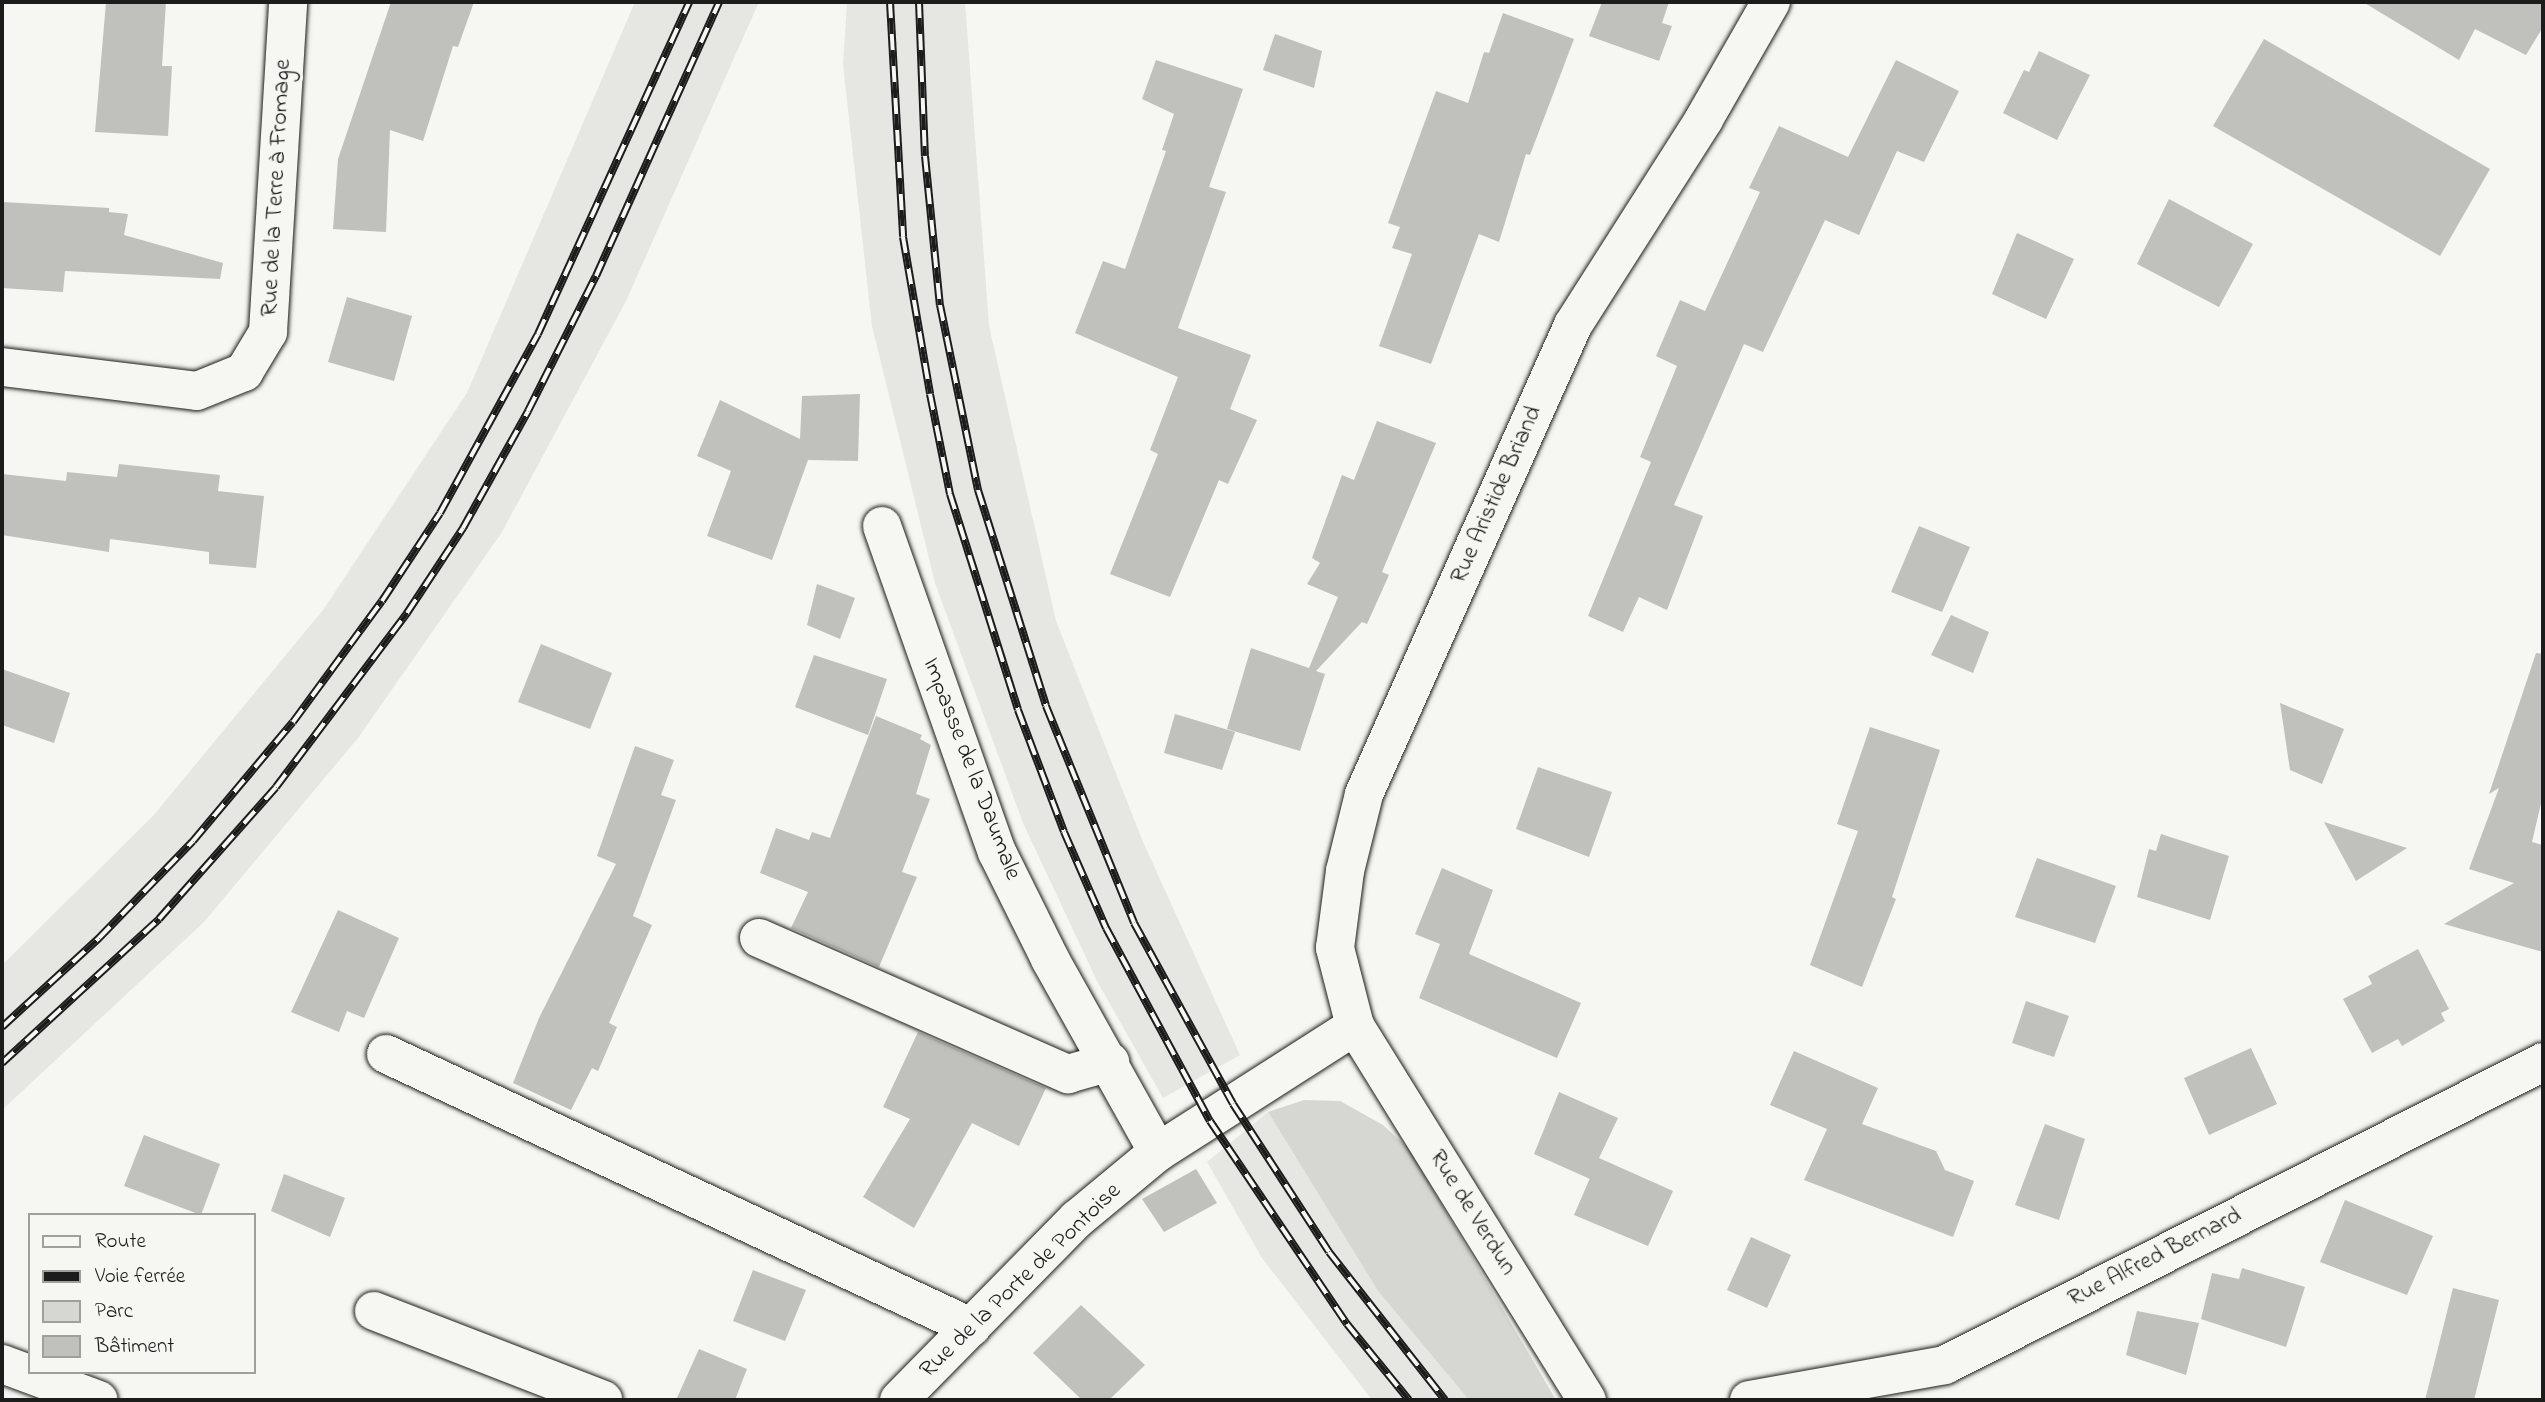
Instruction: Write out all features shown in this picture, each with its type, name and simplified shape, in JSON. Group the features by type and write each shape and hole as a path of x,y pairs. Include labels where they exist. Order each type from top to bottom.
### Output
{"street":[{"name":"Rue de la Terre à Fromage","path":"2,367 197,391 244,372 268,332 288,2"},
{"name":"Rue Aristide Briand","path":"1355,1026 1335,948 1345,871 1364,794 1573,325 1703,119 1771,2"},
{"name":"Impasse de la Daumale","path":"882,526 998,852 1050,959 1158,1152"},
{"path":"759,938 1068,1074 1110,1062"},
{"name":"Rue de la Porte de Pontoise","path":"899,1400 1077,1219 1158,1152 1355,1026"},
{"name":"Rue de Verdun","path":"1355,1026 1587,1400"},
{"path":"386,1054 971,1327"},
{"name":"Rue Alfred Bernard","path":"1749,1400 1945,1365 2543,1062"},
{"path":"374,1311 603,1400"},
{"path":"2,1364 28,1374"},
{"path":"29,1374 99,1400"}],"shaded area":[{"path":"635,2 759,2 626,301 502,532 358,738 204,922 2,1110 2,965 153,816 323,610 467,393"},
{"path":"847,2 965,2 989,326 1056,621 1143,842 1240,1055 1163,1098 1097,981 1023,823 935,583 872,326 843,64"},
{"path":"1268,1112 1378,1291 1469,1400 1372,1400 1262,1258 1207,1162"}],"green space":[{"path":"1304,1100 1340,1101 1383,1125 1409,1149 1556,1400 1469,1400 1378,1291 1268,1112"}],"building":[{"path":"106,2 166,2 162,66 172,66 168,136 95,132"},
{"path":"391,2 474,2 458,47 453,46 423,141 390,130 386,232 333,229 338,159"},
{"path":"1602,2 1669,2 1662,23 1672,26 1659,61 1589,36"},
{"path":"2363,2 2543,2 2543,27 2526,55 2475,29 2459,60"},
{"path":"1503,13 1574,39 1530,155 1526,154 1499,242 1479,234 1431,364 1379,346 1412,254 1392,248 1400,227 1388,223 1436,91 1468,103 1484,52 1489,53"},
{"path":"1275,34 1322,51 1314,88 1263,70"},
{"path":"2264,39 2490,169 2440,256 2213,126"},
{"path":"2039,51 2090,75 2057,140 2003,113 2024,70 2029,72"},
{"path":"1156,60 1243,89 1209,187 1226,192 1178,328 1251,355 1230,409 1257,420 1228,484 1219,480 1170,597 1110,574 1158,454 1150,450 1178,377 1075,333 1103,261 1125,269 1166,151 1162,150 1174,114 1142,99"},
{"path":"1896,60 1959,91 1924,162 1897,151 1859,235 1825,220 1763,352 1744,344 1674,505 1703,516 1667,610 1639,597 1623,632 1588,616 1651,462 1640,457 1677,366 1656,356 1680,300 1705,311 1760,192 1749,188 1779,126 1848,157"},
{"path":"2169,199 2253,244 2219,307 2137,264"},
{"path":"2,202 109,208 109,212 128,214 124,235 223,263 220,279 65,271 63,292 2,288"},
{"path":"2017,233 2074,259 2046,319 1992,294"},
{"path":"347,297 412,316 394,381 328,362"},
{"path":"860,394 858,461 808,460 772,560 707,536 731,471 697,456 720,400 800,439 802,396"},
{"path":"1377,421 1436,443 1382,572 1389,575 1367,624 1362,622 1316,671 1325,674 1300,751 1227,729 1251,648 1309,668 1338,597 1307,584 1320,563 1312,558 1342,475 1354,480"},
{"path":"119,464 220,475 218,491 264,496 256,568 209,564 209,552 110,539 109,552 2,535 2,474 66,481 67,472 117,477"},
{"path":"1919,526 1970,547 1942,612 1891,592"},
{"path":"817,584 855,598 840,639 807,625"},
{"path":"1951,615 1989,632 1973,673 1931,655"},
{"path":"541,644 612,673 590,729 518,702"},
{"path":"2536,653 2543,654 2543,795 2532,842 2543,845 2543,952 2444,924 2514,883 2469,869 2499,788 2489,794"},
{"path":"814,655 887,679 868,735 795,707"},
{"path":"2,669 70,693 54,743 2,725"},
{"path":"2280,703 2344,729 2322,784 2290,770"},
{"path":"1175,714 1235,732 1222,770 1164,753"},
{"path":"876,716 922,735 920,739 931,745 916,794 930,799 902,872 917,877 879,967 791,928 808,892 760,873 776,828 809,840 812,832 830,838"},
{"path":"1870,727 1940,750 1892,897 1896,899 1862,987 1810,965 1858,831 1837,824"},
{"path":"635,746 674,760 661,795 676,800 633,916 652,925 609,1023 617,1027 598,1071 592,1068 571,1110 513,1083 539,1018 616,864 597,856"},
{"path":"1538,767 1612,792 1589,857 1516,829"},
{"path":"2324,822 2407,848 2356,881"},
{"path":"2161,834 2229,856 2210,920 2137,897 2149,849 2156,851"},
{"path":"2037,858 2116,886 2095,943 2015,917"},
{"path":"1442,868 1493,890 1469,954 1581,1003 1557,1058 1419,998 1440,944 1415,934"},
{"path":"338,910 399,938 364,1018 347,1011 339,1032 291,1012"},
{"path":"2418,949 2449,1009 2441,1013 2445,1021 2402,1046 2398,1039 2372,1053 2343,999 2372,984 2368,976"},
{"path":"2026,1001 2069,1016 2054,1057 2012,1043"},
{"path":"918,1032 1046,1088 1019,1146 972,1123 914,1228 863,1197 910,1119 883,1107"},
{"path":"2251,1048 2277,1104 2209,1135 2184,1078"},
{"path":"1794,1051 1878,1088 1862,1124 1936,1151 1945,1170 1974,1181 1953,1237 1804,1180 1827,1129 1770,1105"},
{"path":"1559,1092 1618,1118 1599,1158 1673,1191 1648,1246 1574,1215 1590,1179 1534,1154"},
{"path":"2045,1124 2085,1139 2059,1220 2015,1205"},
{"path":"144,1135 220,1164 202,1213 124,1186"},
{"path":"1196,1169 1217,1203 1164,1232 1142,1199"},
{"path":"284,1174 345,1198 330,1237 271,1211"},
{"path":"2345,1200 2433,1236 2407,1295 2320,1262"},
{"path":"1751,1237 1791,1255 1767,1308 1727,1290"},
{"path":"2242,1268 2305,1287 2286,1347 2201,1319 2212,1273 2239,1279"},
{"path":"753,1270 806,1290 785,1341 733,1321"},
{"path":"2453,1288 2499,1300 2474,1400 2425,1400"},
{"path":"1081,1305 1145,1365 1109,1400 1082,1400 1033,1353"},
{"path":"2137,1311 2199,1323 2186,1375 2126,1355"},
{"path":"699,1349 747,1369 735,1400 676,1400"}],"railway":[{"path":"2,1027 99,938 193,841 293,722 382,601 440,513 538,334 689,2"},
{"path":"2,1063 159,919 276,787 407,613 463,528 528,411 596,276 719,2"},
{"path":"890,2 903,237 930,394 950,494 1018,710 1064,832 1106,928 1210,1121 1347,1324 1409,1400"},
{"path":"919,2 925,156 940,305 978,490 1046,706 1134,923 1233,1104 1329,1252 1445,1400"}]}
